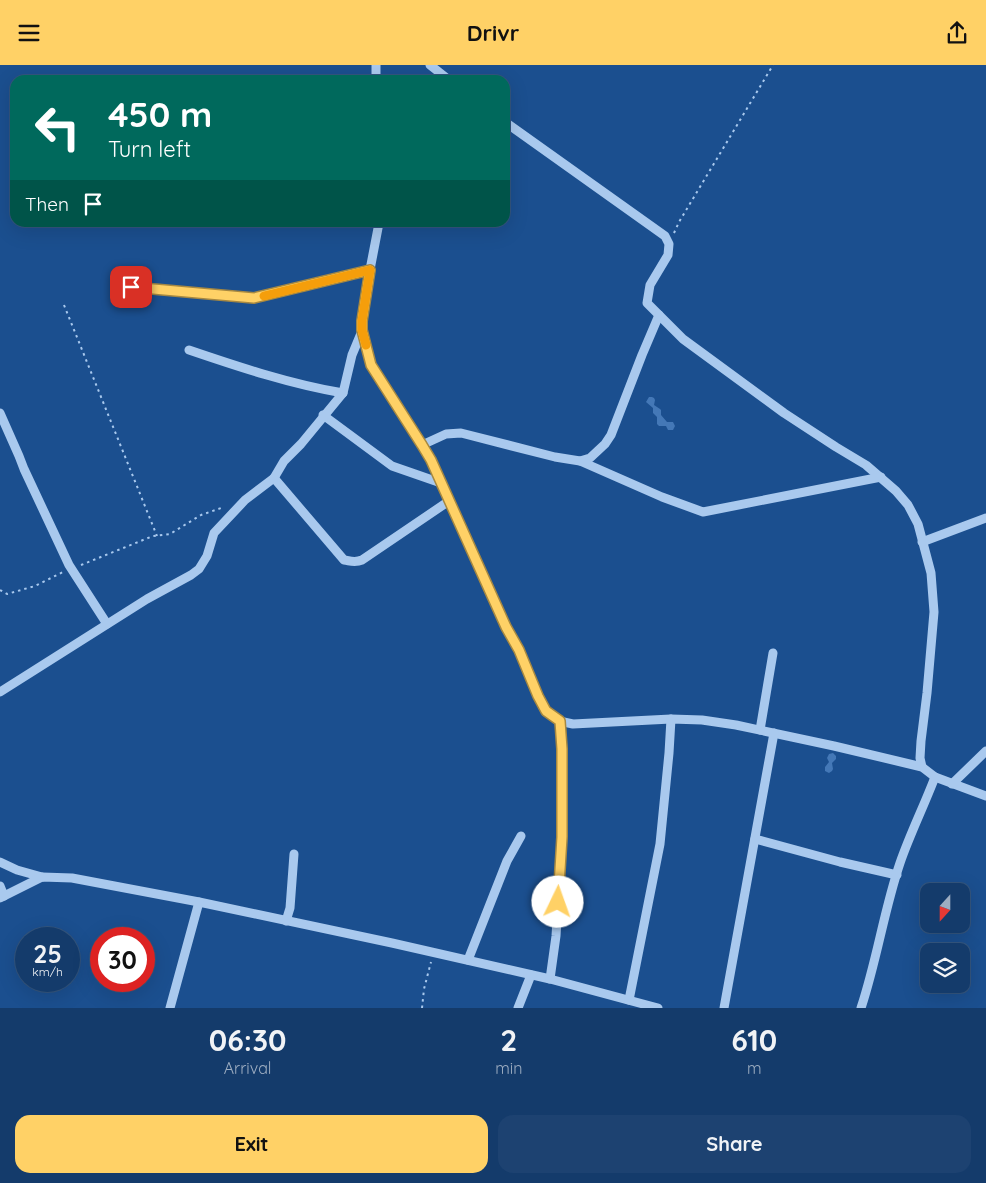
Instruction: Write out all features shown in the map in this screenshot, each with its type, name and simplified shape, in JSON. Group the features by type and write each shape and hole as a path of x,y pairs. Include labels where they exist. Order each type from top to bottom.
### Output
{"street":[{"path":"430,65 443,75"},
{"path":"510,126 665,236 669,244 668,255 650,285 647,303 683,339 784,413 866,465 896,491 908,505 918,525 932,573 934,612 920,758 922,767"},
{"path":"378,227 362,321 362,330 371,365 422,445 546,711 560,721 573,724 671,719 702,720 736,725 922,767 935,777 986,796"},
{"path":"131,287 254,298 370,270"},
{"path":"580,461 590,458 605,444 611,435 659,315"},
{"path":"0,692 147,599 199,569 207,556 214,533 245,500 274,478 284,461 307,437 342,393 352,355 362,330"},
{"path":"189,350 266,376 316,389 342,393"},
{"path":"0,413 71,569 107,624"},
{"path":"323,415 392,466 441,483"},
{"path":"422,445 446,434 461,433 555,457 580,461 662,497 703,512 881,477"},
{"path":"274,478 344,559 357,562 396,538 449,501"},
{"path":"922,542 986,518"},
{"path":"760,730 773,653"},
{"path":"629,1000 660,844 669,762 671,719"},
{"path":"550,979 556,936 562,837 562,749 560,721"},
{"path":"724,1008 774,733"},
{"path":"952,784 986,751"},
{"path":"861,1008 897,875 907,844 935,777"},
{"path":"468,960 507,861 521,836"},
{"path":"755,839 897,875"},
{"path":"286,921 290,907 294,854"},
{"path":"0,862 16,870 42,877 72,878 199,902 433,952 550,979 658,1008"},
{"path":"0,886 2,897 42,877"},
{"path":"170,1008 199,902"},
{"path":"518,1008 531,975"}],"path":[{"path":"669,244 679,222 773,65"},
{"path":"64,305 157,536"},
{"path":"0,590 6,594 35,585 153,536 170,534 201,515 228,506"},
{"path":"422,1008 424,989 433,952"}],"building":[{"path":"649,397 654,398 654,405 661,410 661,415 667,422 673,422 675,426 673,430 668,430 666,426 659,426 657,424 657,417 653,413 653,408 646,402"},
{"path":"833,753 836,759 832,763 832,771 829,773 825,771 825,767 829,762 827,758 829,754"}],"slow traffic":[{"path":"264,296 370,270 362,321 366,345"}],"route":[{"path":"131,287 254,298 370,270 362,330 371,365 431,460 506,627 519,650 538,696 546,711 560,721 562,749 562,837 558,902"}]}
